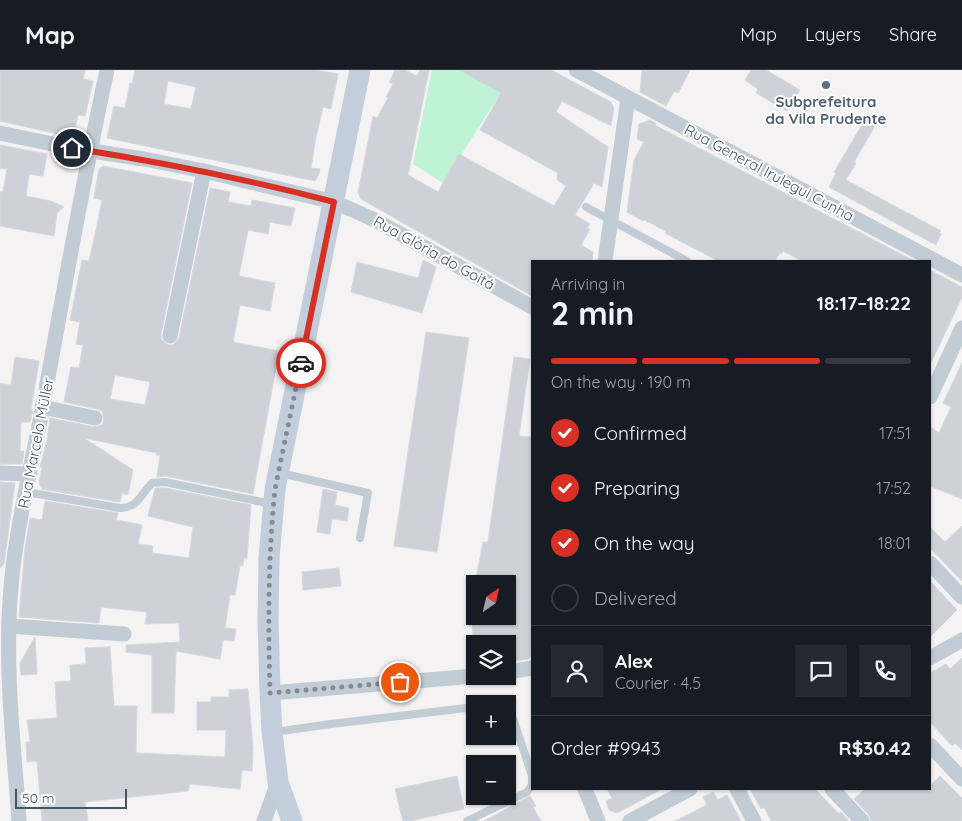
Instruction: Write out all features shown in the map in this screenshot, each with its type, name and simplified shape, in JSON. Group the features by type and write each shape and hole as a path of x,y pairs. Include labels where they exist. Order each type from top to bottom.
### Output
{"main road":[{"path":"292,821 278,782 272,732 269,575 274,504 360,70"}],"street":[{"name":"Rua Marcelo Müller","path":"19,821 10,696 6,579 30,474 89,151 107,70"},
{"name":"Rua General Irulegui Cunha","path":"576,70 962,275"},
{"path":"605,260 628,98"},
{"name":"Rua Glória do Goitá","path":"0,133 204,171 334,202 375,220 531,306"},
{"path":"170,336 204,171"},
{"path":"931,395 962,328"},
{"path":"42,407 95,418"},
{"path":"0,472 30,474"},
{"path":"931,564 962,597"},
{"path":"8,626 124,634"},
{"path":"931,657 962,640"},
{"path":"516,671 531,668"},
{"path":"270,693 466,677"},
{"path":"931,746 962,779"},
{"path":"264,821 278,782"},
{"path":"585,790 598,821"},
{"path":"630,821 688,790"},
{"path":"738,790 754,821"},
{"path":"833,790 862,821"}],"lane":[{"path":"586,207 685,260"},
{"path":"279,472 368,493 360,538"},
{"path":"26,492 120,508 130,508 136,504 152,483 165,482 274,504"},
{"path":"272,732 466,708"},
{"path":"516,727 531,773"},
{"path":"467,821 527,792 531,786"}],"green space":[{"path":"432,70 461,70 502,91 443,183 413,164"}],"building":[{"path":"0,70 85,70 83,79 93,81 85,116 78,115 74,134 71,134 71,137 0,121"},
{"path":"135,70 315,70 338,74 331,109 323,107 316,137 311,168 320,169 318,176 315,181 107,138 114,106 125,108 130,83 132,84","holes":["168,81 196,87 191,109 164,104"]},
{"path":"395,70 405,70 417,76 420,70 429,70 408,175 438,192 459,154 554,206 566,186 557,180 558,173 480,130 501,93 459,70 551,70 611,102 614,108 611,126 562,101 556,112 608,147 602,187 594,183 575,215 590,224 587,228 590,229 581,245 593,252 592,260 531,260 531,295 361,199 358,193 373,116 377,118 388,98 386,97 393,84 389,82"},
{"path":"642,70 690,70 678,93 674,91 666,106 640,92"},
{"path":"751,70 766,70 800,90 787,111 756,93 758,89 745,80"},
{"path":"866,118 876,124 846,180 941,231 936,245 829,187 836,173 834,172"},
{"path":"650,120 656,123 655,125 912,260 800,260 783,251 776,260 716,260 665,233 666,231 627,212 634,160 644,142 637,139 639,124"},
{"path":"0,145 47,154 43,176 29,174 26,196 51,201 64,207 57,213 54,236 0,226 0,192 3,192 7,169 0,168"},
{"path":"103,166 192,183 161,334 161,339 168,345 173,345 179,338 210,188 230,192 228,202 251,206 252,200 295,208 291,226 270,222 268,234 248,230 239,276 275,283 270,311 240,305 233,342 279,351 253,494 166,476 157,477 160,455 156,455 157,453 84,438 133,470 128,495 122,493 120,502 42,489 39,483 42,467 40,467 50,418 94,427 102,425 104,419 102,411 64,402 71,367 79,368 83,345 76,344 80,322 70,320 82,260 89,261 102,200 94,198 99,169","holes":["115,375 150,382 145,405 110,399"]},
{"path":"423,260 436,267 422,313 351,292 357,262 418,278"},
{"path":"931,271 962,287 962,297 931,363"},
{"path":"426,332 469,338 437,552 394,546"},
{"path":"15,357 39,361 31,409 33,410 30,422 21,422 20,451 24,451 22,464 0,464 0,383 11,385"},
{"path":"514,357 530,359 519,436 531,437 531,656 528,659 516,661 516,635 473,635 472,625 516,625 516,575 477,575 483,542 488,542"},
{"path":"962,363 962,499 931,486 931,428 939,433 951,407 943,403"},
{"path":"0,482 15,483 4,564 0,568"},
{"path":"155,488 165,488 251,505 247,558 244,558 243,566 240,565 235,595 230,595 225,628 236,629 234,641 223,640 220,659 176,651 174,713 152,713 152,655 126,652 126,645 180,642 179,623 145,624 147,612 101,607 99,623 19,617 25,548 30,518 42,520 45,501 118,513 116,520 142,525 138,544 153,546 152,553 189,558 193,527 148,516"},
{"path":"323,489 337,492 335,505 349,508 347,521 332,519 330,534 317,532"},
{"path":"962,526 962,581 931,549 931,528 945,542"},
{"path":"339,568 341,586 303,590 302,572"},
{"path":"931,582 957,610 931,636"},
{"path":"35,637 37,674 21,675 20,663"},
{"path":"110,647 114,706 137,706 136,753 225,757 226,730 197,730 197,702 211,702 211,697 229,697 229,690 248,689 253,748 252,771 242,770 240,789 190,784 188,791 85,802 88,821 42,821 37,761 27,762 26,742 30,742 27,720 57,718 55,682 71,681 70,665 86,664 85,648"},
{"path":"962,658 962,750 955,743 952,746 931,723 931,672 946,664 950,669"},
{"path":"457,776 464,809 403,821 395,789"},
{"path":"940,776 962,798 962,821 871,821 869,815 854,799 864,790 931,790 931,785"},
{"path":"608,790 660,790 617,813 609,810 606,801 612,798"},
{"path":"751,790 816,790 839,814 841,812 849,821 771,821 764,807 761,809"},
{"path":"713,792 718,800 727,795 741,821 675,821 707,805 703,797"},
{"path":"530,796 536,806 533,807 541,821 484,821 516,805"}],"way so far":[{"path":"301,363 275,489 269,558 270,693 400,682"}],"place":[{"name":"Subprefeitura da Vila Prudente","path":"826,85"}],"route":[{"path":"72,148 144,159 204,171 334,202 301,363"}]}
